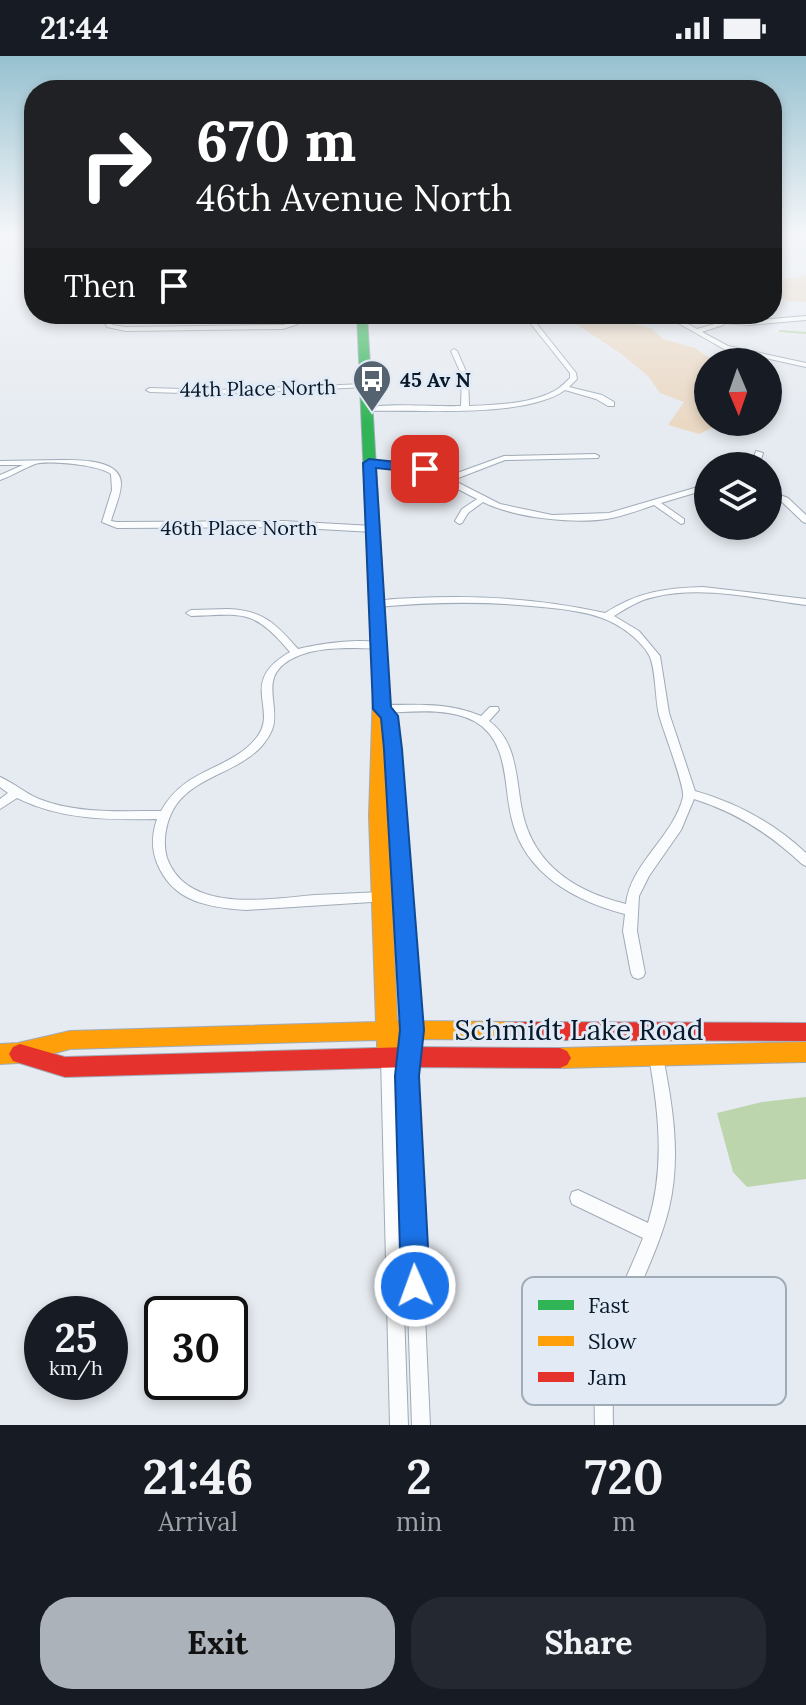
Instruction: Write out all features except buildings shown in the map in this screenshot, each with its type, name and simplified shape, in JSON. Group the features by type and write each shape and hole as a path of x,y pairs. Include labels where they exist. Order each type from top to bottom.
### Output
{"street":[{"path":"782,320 806,318"},
{"path":"108,324 141,329 283,327 293,324"},
{"path":"362,324 382,709 378,724 382,897 399,1425"},
{"path":"367,409 541,401 565,388 574,379 573,373 534,324"},
{"path":"682,324 716,344 737,352 806,365"},
{"path":"696,332 718,324"},
{"path":"454,351 465,376 465,406"},
{"name":"44th Place North","path":"150,390 215,392 365,386"},
{"path":"565,388 599,397 611,404"},
{"path":"448,479 481,464 504,458 595,456"},
{"path":"0,463 32,463"},
{"path":"0,478 32,463"},
{"name":"46th Place North","path":"32,463 78,463 111,469 115,474 116,487 106,522 130,526 283,524 373,529"},
{"path":"369,463 411,466 533,516 572,519 610,516 694,491"},
{"path":"459,521 465,511 483,498"},
{"path":"782,499 806,520"},
{"path":"657,504 681,521"},
{"path":"607,616 627,603 674,591 806,602"},
{"path":"377,604 491,602 564,607 607,616 636,633 655,656 664,713 690,794 677,827 644,873 633,896 630,931 638,973"},
{"path":"191,613 239,612 257,615 272,623 296,653"},
{"path":"379,645 326,645 296,653 279,665 267,679 266,694 271,715 263,737 240,758 196,778 183,789 164,815 158,845 161,860 181,886 197,895 235,906 382,897"},
{"path":"382,709 450,709 482,721 502,740 522,836 533,853 563,883 583,895 631,910"},
{"path":"382,709 389,716 393,749 412,1030 407,1076 421,1425"},
{"path":"482,721 494,710"},
{"path":"0,781 16,793 53,809 80,814 164,815"},
{"path":"0,805 16,793"},
{"path":"690,794 726,805 765,824 806,861"},
{"name":"Schmidt Lake Road","path":"0,1054 18,1053 70,1040 412,1030 806,1032"},
{"name":"Schmidt Lake Road","path":"18,1053 65,1067 388,1057 656,1057 806,1052"},
{"path":"635,1277 652,1234 667,1174 665,1107 656,1057"},
{"path":"578,1198 652,1234"},
{"path":"604,1405 604,1425"}],"shaded area":[{"path":"783,297 806,297 806,302 787,301"},
{"path":"576,324 632,324 651,328 663,339 695,348 694,433 668,425 684,402 660,393 648,376"},
{"path":"806,1097 806,1179 747,1187 733,1172 717,1113 762,1102"}],"waterway":[{"path":"780,331 806,333"}],"traffic: fast":[{"path":"363,324 381,691"}],"traffic: slow":[{"path":"381,691 378,816 388,1057"},
{"path":"382,709 389,716 393,749 411,1006 410,1057"},
{"path":"0,1054 18,1053 70,1040 412,1030 516,1031"},
{"path":"560,1058 806,1052"}],"traffic: jam":[{"path":"516,1031 806,1032"},
{"path":"20,1054 65,1067 410,1057 560,1058"}],"place":[{"name":"45 Av N","path":"372,413"}],"route":[{"path":"415,1286 407,1076 411,1006 393,749 389,716 382,709 369,463 425,469"}]}
